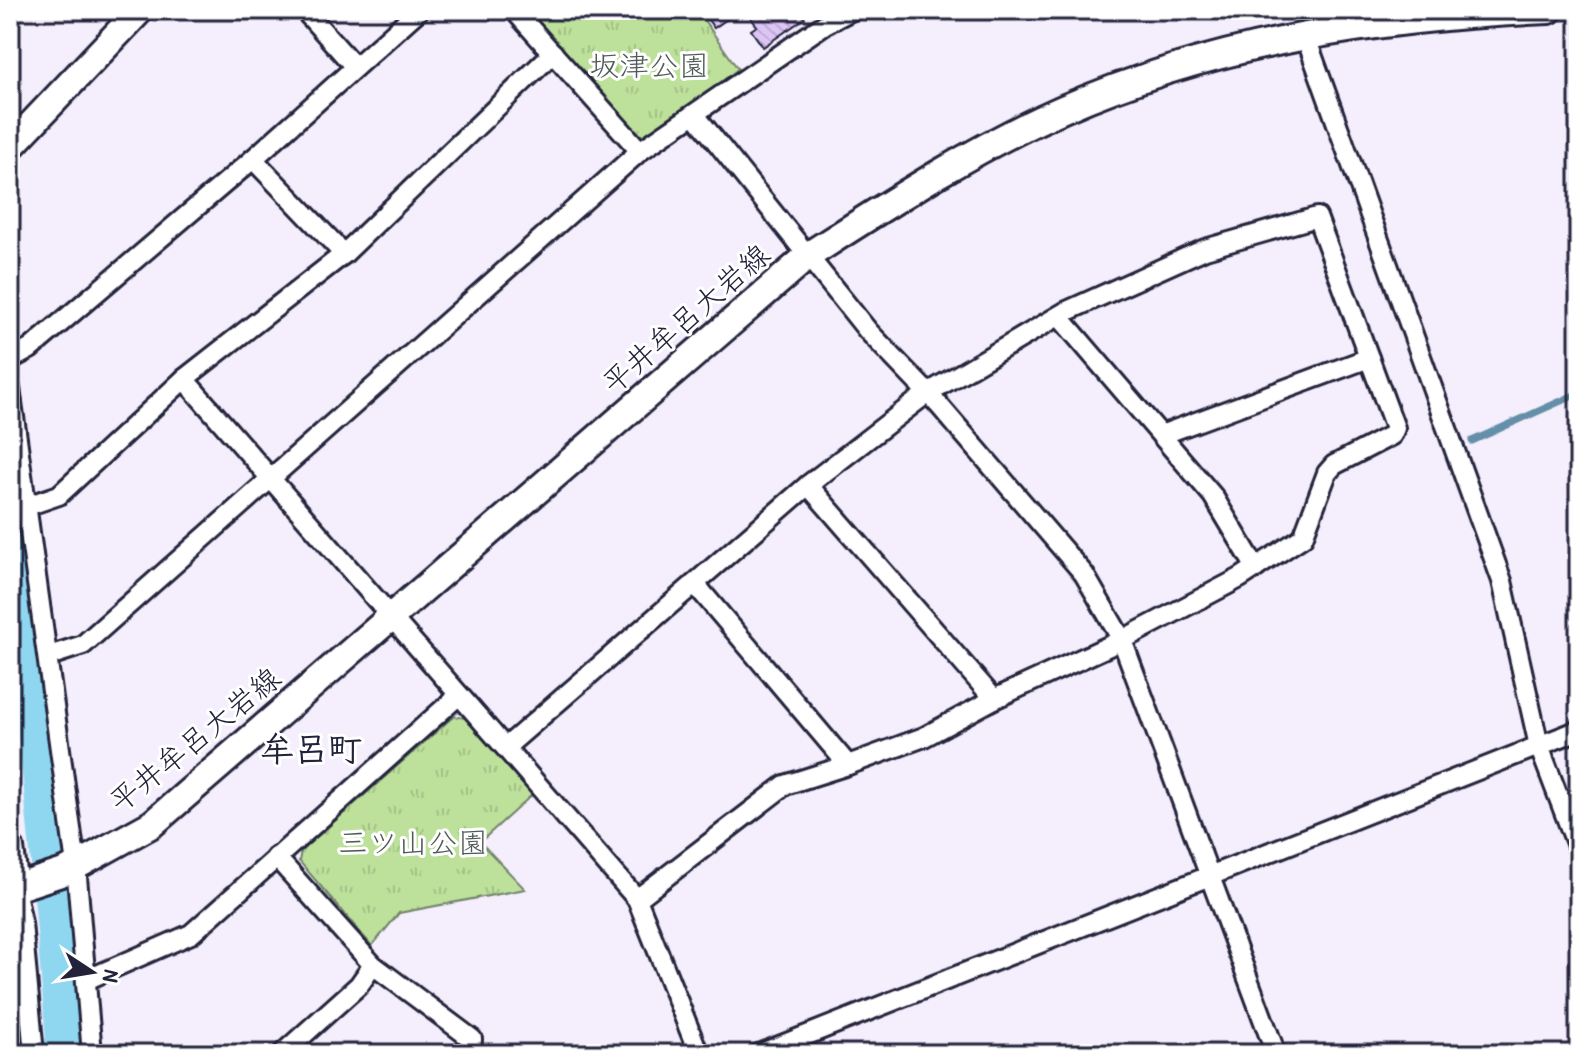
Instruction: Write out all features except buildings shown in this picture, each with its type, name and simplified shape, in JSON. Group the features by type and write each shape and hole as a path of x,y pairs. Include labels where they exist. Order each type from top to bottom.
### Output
{"main road":[{"path":"10,147 140,10"},
{"name":"平井牟呂大岩線","path":"18,887 71,868 152,824 809,255 890,203 1061,110 1207,58 1305,35 1399,19 1549,10"},
{"path":"10,848 18,887"}],"street":[{"path":"304,10 355,67"},
{"path":"10,360 30,349 253,159 419,10"},
{"path":"514,10 640,151"},
{"path":"49,656 83,645 640,151 695,115 820,17 852,10"},
{"path":"1305,35 1502,581 1539,746 1579,851"},
{"path":"27,506 59,495 184,379 344,254 553,53"},
{"path":"695,115 868,331 1084,574 1122,640 1207,877 1276,1054"},
{"path":"253,159 344,254"},
{"path":"506,747 808,485 926,394 1059,316 1205,249 1317,217 1395,428 1392,435 1334,465 1327,473 1303,537 1256,568 1122,640 994,699 924,737 785,785 637,899"},
{"path":"1059,316 1213,496 1256,568"},
{"path":"1161,435 1369,358"},
{"path":"184,379 637,899 699,1054"},
{"path":"10,388 49,656 92,1054"},
{"path":"808,485 994,699"},
{"path":"695,584 848,765"},
{"path":"86,980 191,934 459,695"},
{"path":"759,1054 1579,730"},
{"path":"276,857 373,965 472,1039 471,1054"},
{"path":"18,887 34,1054"},
{"path":"282,1054 359,985 373,965"}],"green space":[{"name":"坂津公園","path":"525,10 697,10 738,69 649,137 635,133"},
{"name":"三ツ山公園","path":"454,716 465,718 533,794 480,842 525,889 399,913 372,946 299,861 301,851"}],"waterway":[{"path":"1472,441 1579,393"},
{"path":"10,534 30,659 44,785 67,1039 63,1054"}],"district":[{"name":"牟呂町","path":"311,749"}]}
